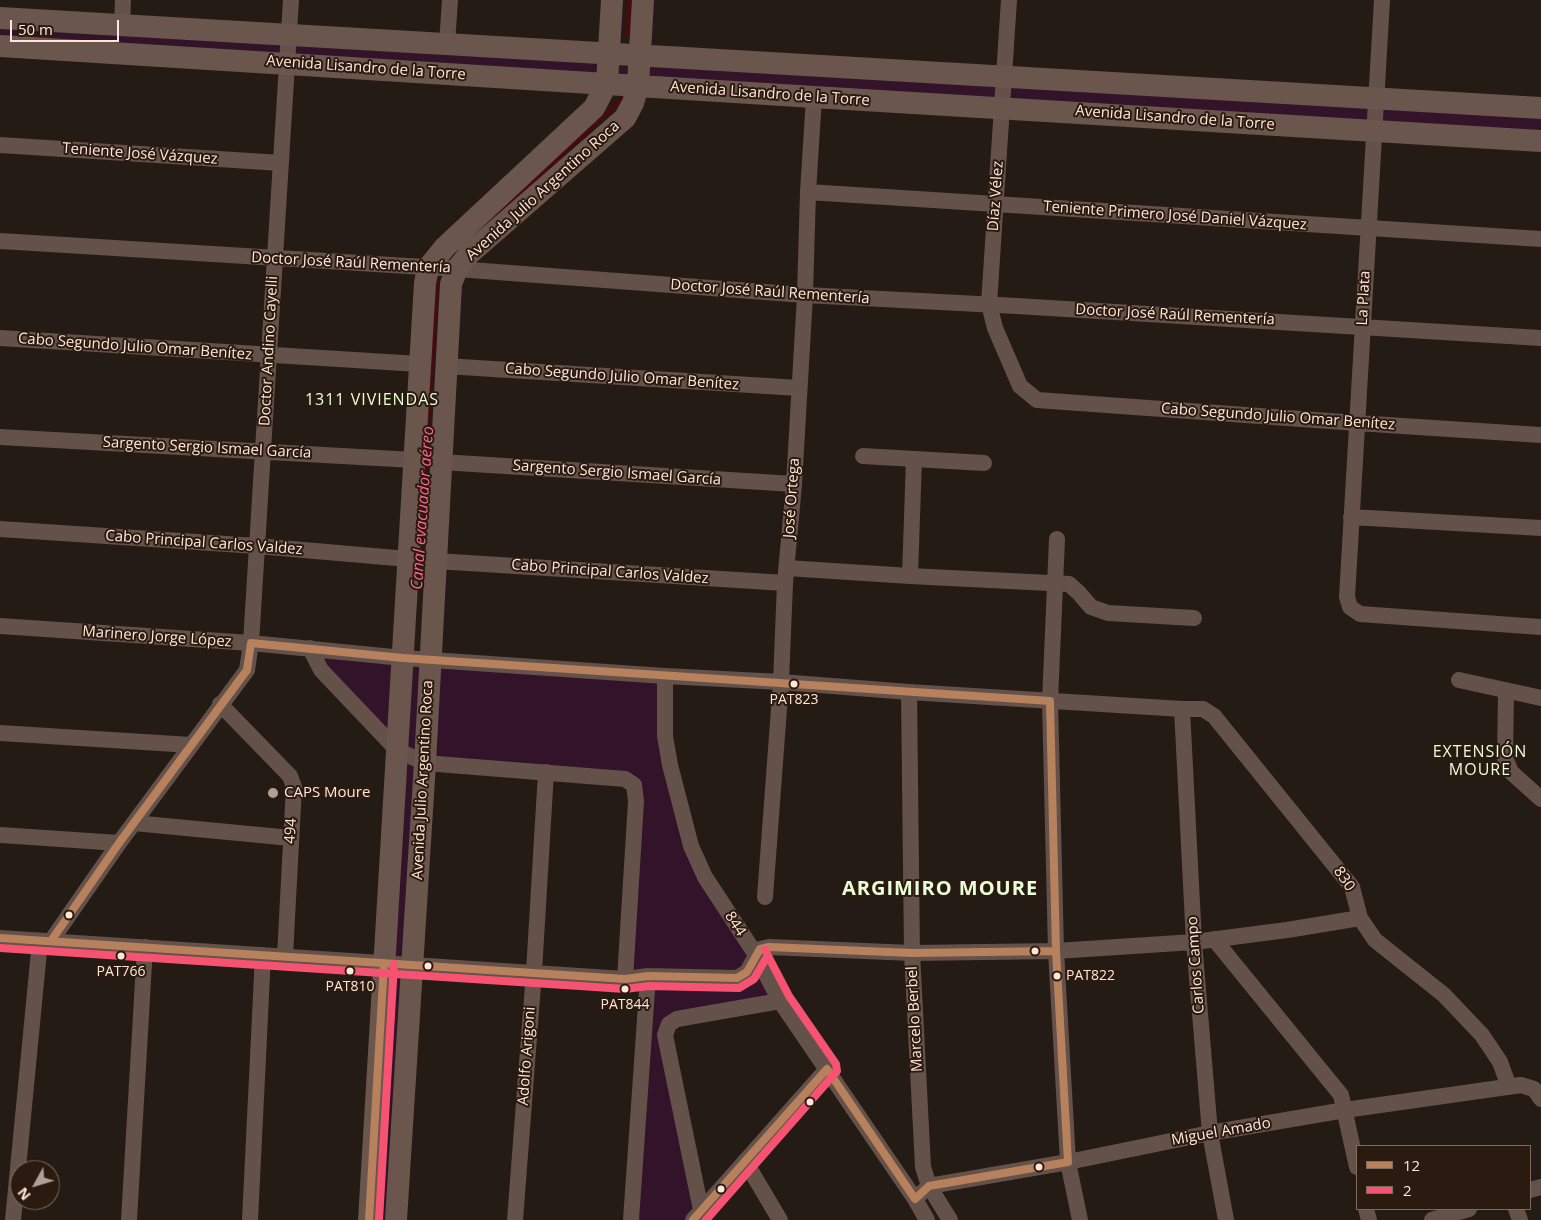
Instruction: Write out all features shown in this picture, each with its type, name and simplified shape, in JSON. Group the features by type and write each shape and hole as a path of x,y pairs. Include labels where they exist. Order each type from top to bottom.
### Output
{"main road":[{"name":"Avenida Julio Argentino Roca","path":"369,1220 425,283 428,268 445,247 594,108 607,83 612,0"},
{"name":"Avenida Julio Argentino Roca","path":"396,1220 425,763 429,659 451,284 457,269 469,254 625,118 633,103 638,85 643,0"},
{"name":"Avenida Lisandro de la Torre","path":"0,18 1541,108"},
{"name":"Avenida Lisandro de la Torre","path":"0,46 607,83 814,98 1541,141"}],"street":[{"path":"122,25 124,0"},
{"name":"Doctor Andino Cayelli","path":"46,941 247,670 252,643 290,0"},
{"path":"448,44 450,0"},
{"name":"Díaz Vélez","path":"1008,0 989,304 995,328 1020,386"},
{"name":"La Plata","path":"1382,0 1346,596 1350,607 1360,614 1541,627"},
{"name":"José Ortega","path":"765,898 800,388 814,98"},
{"name":"Teniente José Vázquez","path":"0,145 281,163"},
{"name":"Teniente Primero José Daniel Vázquez","path":"808,192 1541,240"},
{"name":"Doctor José Raúl Rementería","path":"0,241 457,269 805,295 989,304 1541,338"},
{"name":"Cabo Segundo Julio Omar Benítez","path":"0,338 419,364"},
{"name":"Cabo Segundo Julio Omar Benítez","path":"445,366 800,388"},
{"name":"Cabo Segundo Julio Omar Benítez","path":"1020,386 1037,400 1541,435"},
{"name":"Sargento Sergio Ismael García","path":"0,437 414,460"},
{"path":"864,456 984,463"},
{"path":"910,576 914,459"},
{"name":"Sargento Sergio Ismael García","path":"441,462 794,484"},
{"path":"1351,517 1541,528"},
{"name":"Cabo Principal Carlos Valdez","path":"0,529 257,546 408,559"},
{"path":"1058,539 1050,701 1056,951 1068,1162 1080,1220"},
{"name":"Cabo Principal Carlos Valdez","path":"436,561 786,576 910,576 1069,584 1091,607 1108,613 1194,618"},
{"name":"Marinero Jorge López","path":"0,626 252,643 403,658 780,682"},
{"path":"310,648 321,670 397,750 425,763 625,779 634,785 636,801 625,979"},
{"name":"844","path":"665,676 665,736 670,765 691,846 705,877 756,955 780,1001 915,1199 927,1220"},
{"path":"1459,680 1541,698"},
{"path":"780,682 1182,709"},
{"path":"1506,690 1505,758 1511,772 1541,800"},
{"name":"Marcelo Berbel","path":"909,692 912,953 923,1167 930,1186 950,1220"},
{"name":"494","path":"220,704 290,776 294,787 285,956"},
{"name":"830","path":"1182,709 1203,709 1214,716 1352,887 1360,918 1375,940 1444,995 1482,1035 1500,1062 1509,1087"},
{"name":"Carlos Campo","path":"1182,709 1194,942 1210,1133 1226,1220"},
{"path":"0,733 191,745"},
{"name":"Adolfo Arigoni","path":"515,1220 534,972 546,772"},
{"path":"134,823 291,838"},
{"path":"0,835 120,843"},
{"path":"0,938 625,979 648,976 737,978 747,972 760,949 769,947 912,953 1056,951 1194,942 1360,918"},
{"path":"1214,939 1341,1095 1356,1162"},
{"path":"13,1220 46,941"},
{"path":"130,1220 146,948"},
{"path":"250,1220 263,955"},
{"path":"631,1220 648,976"},
{"path":"697,1215 665,1035 669,1024 677,1019 780,1001"},
{"path":"697,1215 827,1069"},
{"name":"Miguel Amado","path":"930,1186 1068,1162 1210,1133 1345,1110 1521,1085 1537,1094"},
{"path":"745,1161 780,1220"},
{"path":"915,1199 930,1186"},
{"path":"1432,1220 1451,1217 1467,1210"}],"shaded area":[{"path":"0,18 1541,108 1541,141 0,46"},
{"path":"310,648 665,676 665,736 691,846 780,1001 669,1024 701,1210 693,1220 631,1220 647,976 625,979 634,785 425,763 396,1220 369,1220 397,750"}],"waterway":[{"name":"Canal evacuador aéreo","path":"627,36 629,0"},
{"name":"Canal evacuador aéreo","path":"490,221 623,98"},
{"name":"Canal evacuador aéreo","path":"423,498 437,281"}],"transit line":[{"name":"12","path":"51,941 119,843 247,670 251,643 403,658 1050,701 1056,951 1068,1162"},
{"name":"12","path":"0,938 625,979 648,976 737,978 747,972 760,949 769,947 912,953 1056,951"},
{"name":"2","path":"0,948 625,989 649,986 739,988 754,979 765,960"},
{"name":"2","path":"706,1220 837,1071 836,1064 789,996 765,950"},
{"name":"12","path":"369,1220 384,963"},
{"name":"2","path":"379,1220 394,964"},
{"name":"12","path":"827,1069 915,1199"},
{"name":"12","path":"693,1220 827,1069"},
{"name":"12","path":"915,1199 929,1186 1068,1162"}],"place":[{"name":"PAT823","path":"794,684"},
{"name":"CAPS Moure","path":"273,793"},
{"name":"PAT766","path":"121,956"},
{"name":"PAT810","path":"350,971"},
{"name":"PAT822","path":"1057,976"},
{"name":"PAT844","path":"625,989"}],"district":[{"name":"1311 VIVIENDAS","path":"372,400"},
{"name":"EXTENSIÓN MOURE","path":"1480,761"},
{"name":"ARGIMIRO MOURE","path":"940,889"}]}
